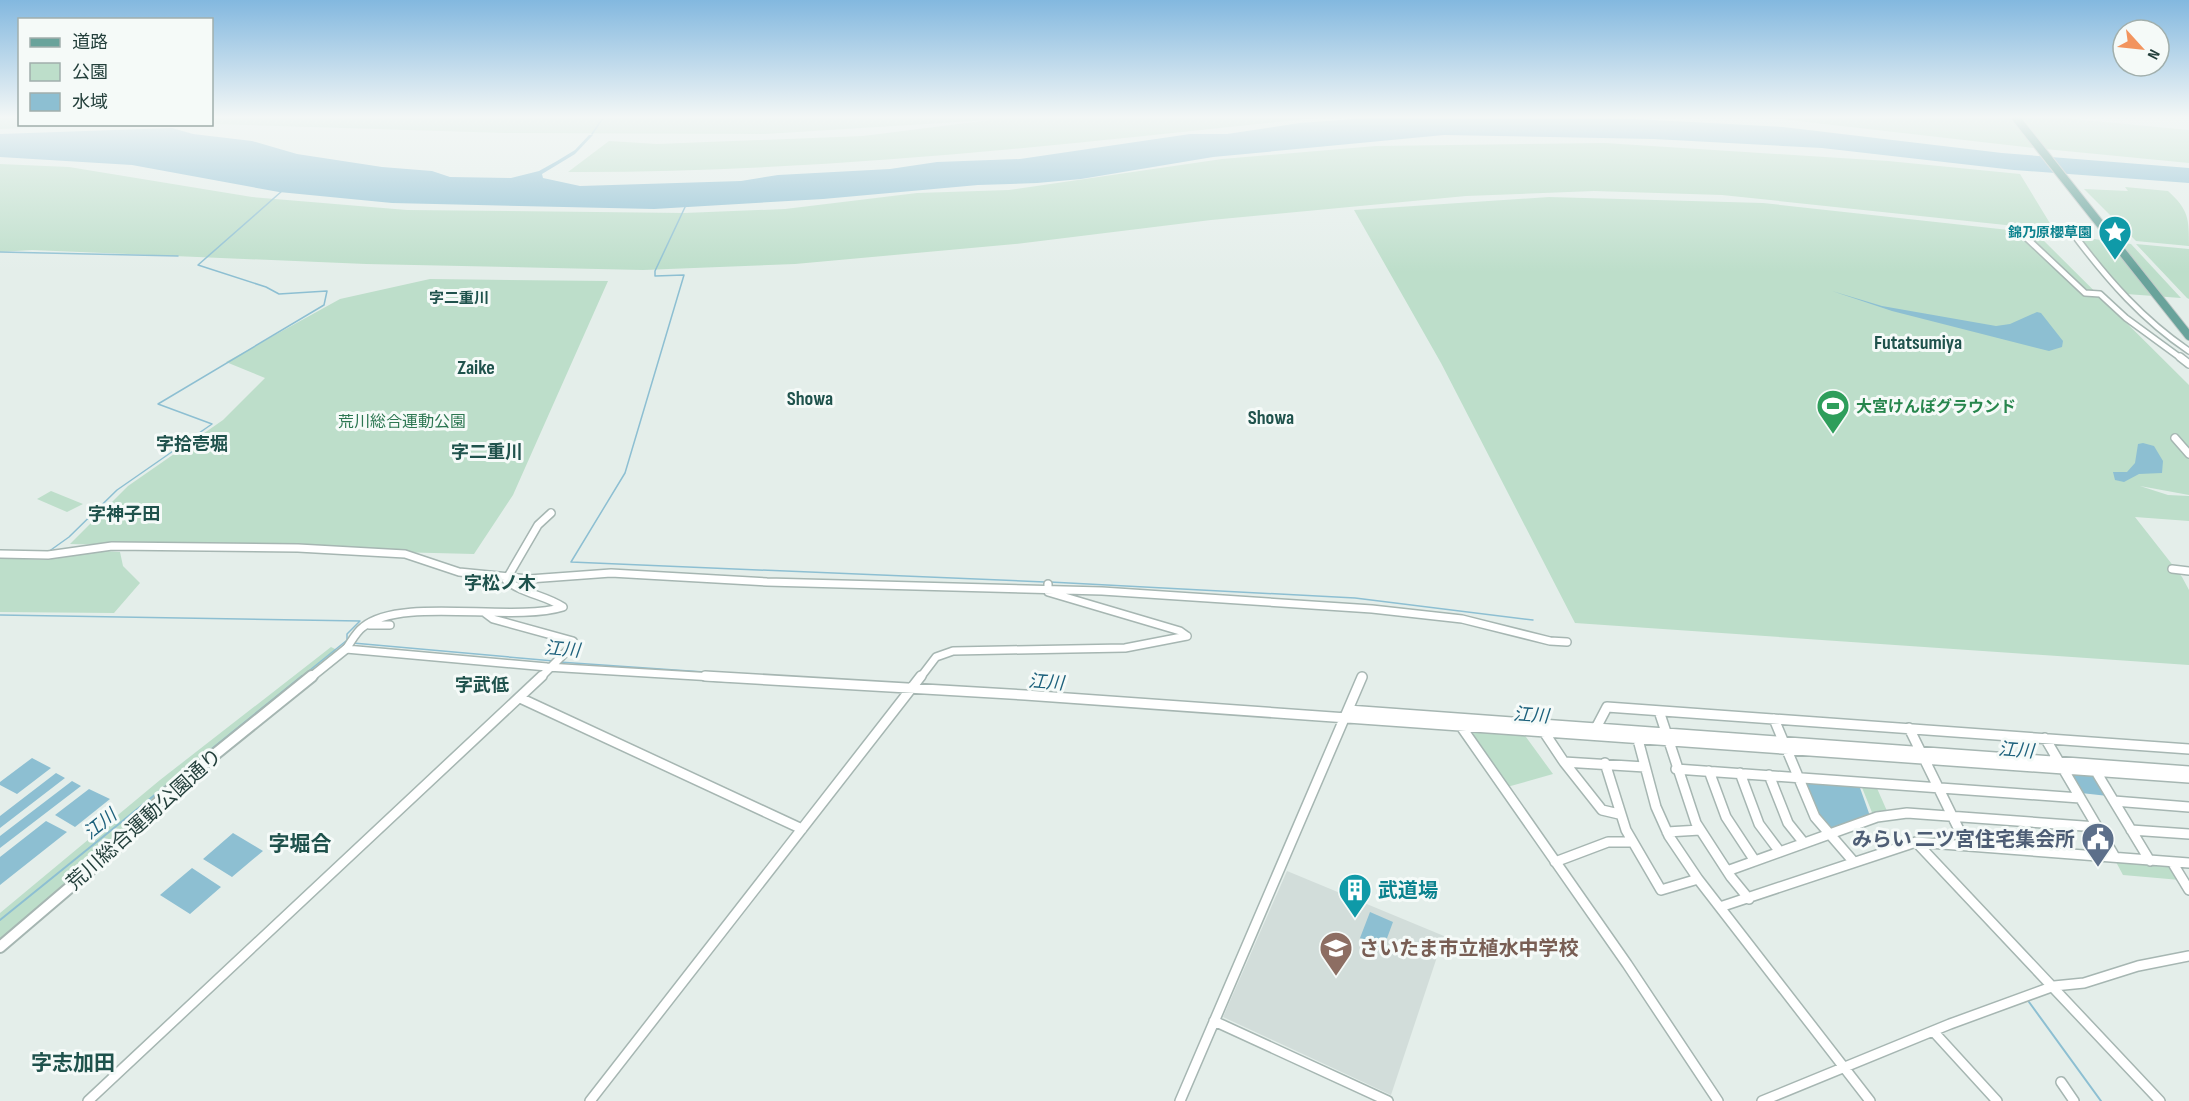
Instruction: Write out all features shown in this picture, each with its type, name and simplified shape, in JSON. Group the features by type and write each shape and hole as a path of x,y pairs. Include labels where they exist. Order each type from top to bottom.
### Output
{"main road":[{"path":"2057,169 2189,336"}],"street":[{"path":"2016,228 2085,293 2100,294 2126,318 2189,364"},
{"path":"2075,236 2105,276 2172,341 2189,351"},
{"path":"2175,438 2189,454"},
{"path":"350,645 363,627 375,620 391,616 456,610 485,613 550,611 563,607 556,600 507,583 507,577 538,525 551,513"},
{"path":"0,554 48,555 112,546 298,548 405,554 459,572 540,579 621,574 757,582 1048,586 1360,607 1462,619 1550,641 1567,642"},
{"path":"2172,570 2189,571"},
{"path":"590,1101 933,660 947,653 985,649 1134,648 1186,636 1180,631 1048,592 1048,586"},
{"path":"88,1101 520,698 573,645 569,639 493,619 485,613"},
{"path":"363,627 390,625"},
{"path":"350,645 557,663 1346,714 2061,765 2189,778"},
{"name":"荒川総合運動公園通り","path":"0,947 116,848 173,788 350,645"},
{"path":"1180,1101 1362,677"},
{"path":"520,698 802,830"},
{"path":"1596,728 1607,707 2189,749"},
{"path":"1659,711 1676,769 1700,830 1749,899"},
{"path":"1346,714 1460,725 1596,728 1636,735"},
{"path":"1774,719 1815,817 1853,861"},
{"path":"1460,725 1628,964 1718,1101"},
{"path":"1542,728 1564,762 1602,810 1619,814"},
{"path":"1908,728 1966,844"},
{"path":"1636,735 1656,807 1667,832 1698,879 1870,1101"},
{"path":"2045,738 2115,857"},
{"path":"1564,762 1645,767"},
{"path":"1605,763 1619,814 1631,842 1661,890 1698,879"},
{"path":"2094,768 2189,771"},
{"path":"2094,768 2150,861"},
{"path":"1676,769 2080,798"},
{"path":"1709,771 1726,817 1755,861"},
{"path":"1740,773 1759,824 1780,852"},
{"path":"1769,775 1788,823 1804,843"},
{"path":"2114,801 2189,807"},
{"path":"1727,871 1877,817 1907,813 2097,827"},
{"path":"1667,832 1700,830"},
{"path":"2131,830 2189,834"},
{"path":"1555,862 1608,842 1631,842"},
{"path":"1916,842 2160,1101"},
{"path":"1720,907 1916,842 1966,844 2189,863"},
{"path":"2172,862 2189,890"},
{"path":"1762,1101 1933,1031 2054,986 2084,983 2138,966 2189,956"},
{"path":"1214,1021 1388,1101"},
{"path":"1933,1031 1997,1101"},
{"path":"2061,1082 2074,1101"}],"shaded area":[{"name":"さいたま市立植水中学校","path":"1287,871 1444,936 1391,1095 1223,1017"}],"green space":[{"path":"0,169 84,169 252,197 407,210 684,213 785,209 917,193 1009,190 1151,169 1973,169 2020,174 2054,230 1722,195 1594,191 1466,196 1211,220 1015,244 795,264 643,270 366,264 32,250 0,252"},
{"path":"571,169 712,169 662,171 568,172"},
{"path":"2125,187 2168,191 2184,210 2189,229 2189,246 2136,241 2084,189 2128,191"},
{"name":"大宮けんぽグラウンド","path":"1549,197 1763,203 2036,233 2189,385 2189,495 2140,486 2168,495 2189,496 2189,521 2135,517 2182,577 2189,590 2189,665 1575,623 1441,363 1354,210"},
{"name":"錦乃原櫻草園","path":"2079,237 2131,244 2181,298 2126,294 2108,276"},
{"path":"2136,244 2189,249 2189,299 2187,298"},
{"name":"荒川総合運動公園","path":"430,279 608,281 513,495 474,554 70,544 128,486 223,420 265,378 226,362 340,299"},
{"path":"51,491 83,504 67,512 37,499"},
{"path":"106,551 120,552 123,566 140,583 114,613 0,612 0,558 45,560"},
{"path":"331,647 339,651 0,943 0,913 160,780"},
{"path":"1464,727 1523,733 1553,774 1507,787"},
{"path":"1861,785 1876,786 1887,811 1873,815"},
{"path":"2116,862 2171,866 2180,880 2123,875"}],"water":[{"path":"156,169 412,169 432,171 450,177 511,178 550,169 542,174 543,178 580,186 741,181 778,175 883,169 1139,169 1081,179 1037,183 978,185 823,199 654,209 392,203 279,192"},
{"path":"2009,169 2189,169 2189,183"},
{"path":"1832,291 1882,306 1996,326 2010,324 2037,312 2041,313 2063,341 2062,347 2049,351 1892,311"},
{"path":"2138,444 2154,446 2163,461 2162,473 2139,474 2124,482 2115,480 2113,472 2127,472 2135,463"},
{"path":"32,758 51,768 17,794 0,785 0,782"},
{"path":"56,773 65,778 0,828 0,816"},
{"path":"2069,773 2095,774 2108,796 2081,793"},
{"path":"72,781 81,786 0,848 0,836"},
{"path":"1806,782 1859,785 1870,816 1830,830 1819,817"},
{"path":"89,789 110,799 75,827 55,815"},
{"path":"46,821 67,832 0,885 0,857"},
{"path":"233,833 263,851 232,877 203,859"},
{"path":"192,868 221,887 190,914 160,895"},
{"path":"1370,912 1393,922 1383,949 1360,938"}],"waterway":[{"path":"48,552 69,537 117,490 212,424 158,404 324,305 327,291 279,294 266,287 198,265 282,191"},
{"path":"686,205 655,271 655,276 684,275 625,473 571,562 1045,582"},
{"path":"0,252 178,256"},
{"path":"1050,582 1355,598 1533,620"},
{"path":"0,615 360,621 347,634 347,640"},
{"name":"江川","path":"300,678 346,641"},
{"name":"江川","path":"353,643 554,661"},
{"name":"江川","path":"559,662 704,672"},
{"name":"江川","path":"0,920 302,676"},
{"path":"2029,1002 2101,1101"}],"place":[{"name":"錦乃原櫻草園","path":"2115,261"},
{"name":"大宮けんぽグラウンド","path":"1833,435"},
{"name":"みらい 二ツ宮住宅集会所","path":"2098,868"},
{"name":"武道場","path":"1355,919"},
{"name":"さいたま市立植水中学校","path":"1336,977"}],"district":[{"name":"字二重川","path":"459,298"},
{"name":"Futatsumiya","path":"1918,342"},
{"name":"Zaike","path":"476,367"},
{"name":"Showa","path":"810,398"},
{"name":"Showa","path":"1271,417"},
{"name":"字拾壱堀","path":"192,444"},
{"name":"字二重川","path":"487,452"},
{"name":"字神子田","path":"124,514"},
{"name":"字松ノ木","path":"500,583"},
{"name":"字武低","path":"482,685"},
{"name":"字堀合","path":"300,844"},
{"name":"字志加田","path":"73,1063"}]}
